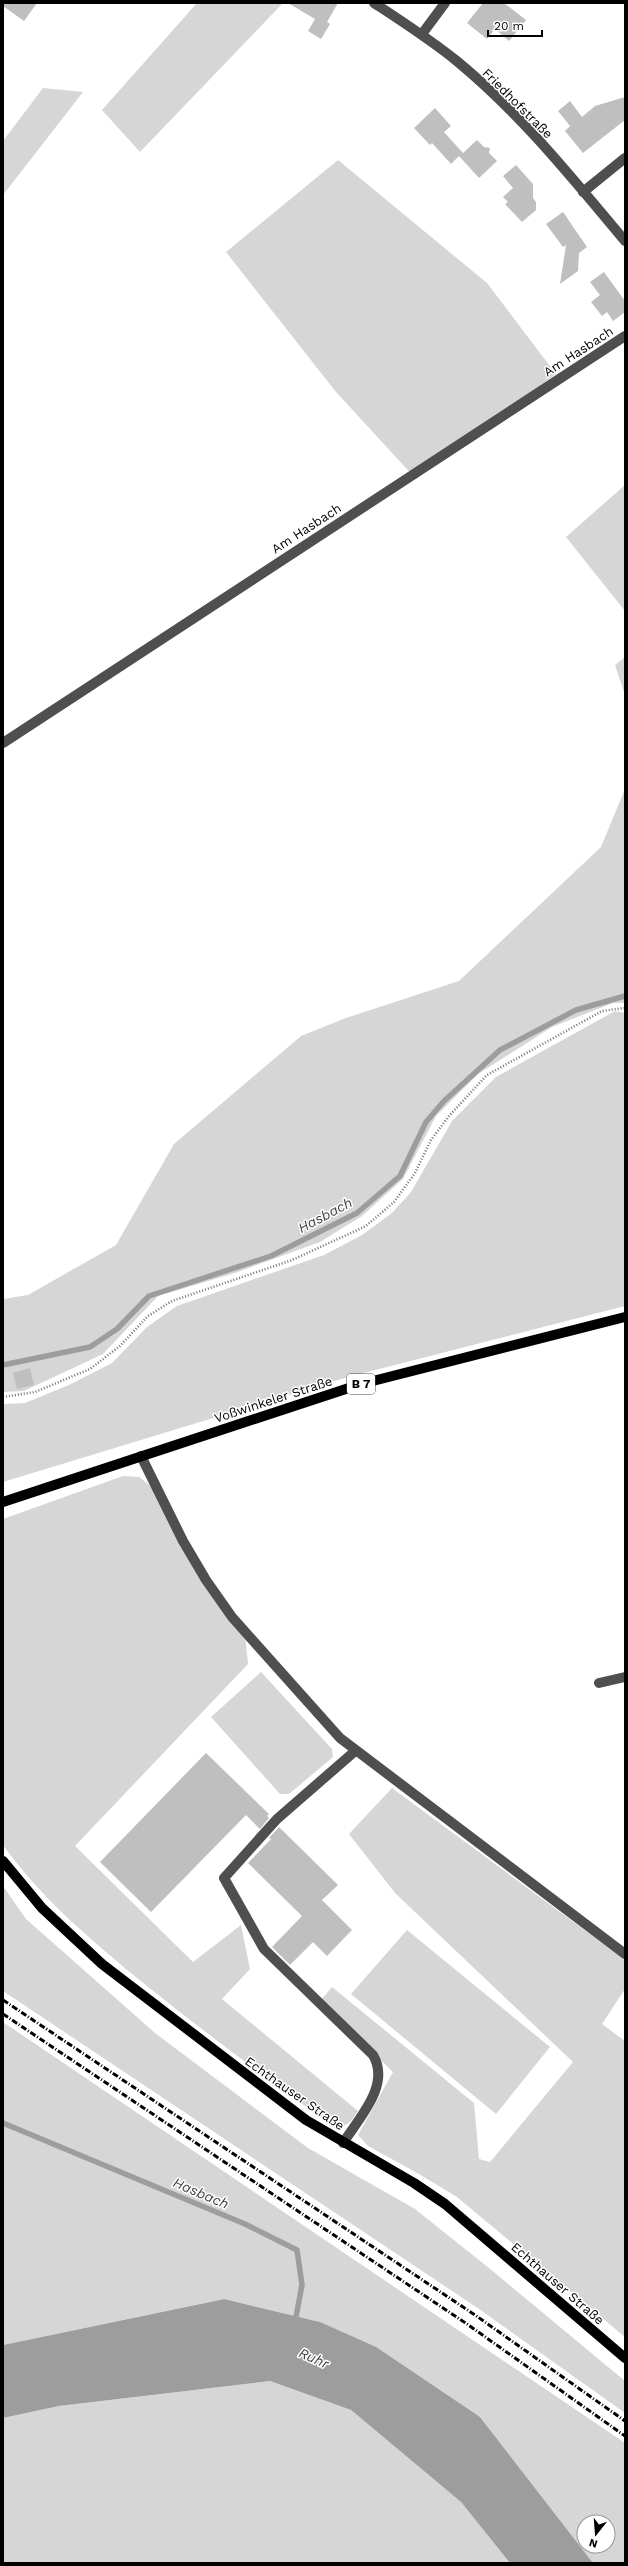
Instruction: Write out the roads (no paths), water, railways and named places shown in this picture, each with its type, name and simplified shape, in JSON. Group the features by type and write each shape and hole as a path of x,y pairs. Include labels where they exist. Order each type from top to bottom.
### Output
{"main road":[{"name":"Voßwinkeler Straße","path":"3,1502 361,1384 625,1317"},
{"name":"Echthauser Straße","path":"3,1861 42,1908 102,1964 306,2120 343,2143 414,2183 456,2212 625,2358"}],"street":[{"name":"Friedhofstraße","path":"374,3 422,34 459,63 507,108 625,241"},
{"path":"422,34 445,3"},
{"path":"583,192 625,158"},
{"name":"Am Hasbach","path":"3,743 625,336"},
{"path":"141,1456 183,1542 232,1617 340,1738 354,1752 625,1954"},
{"path":"600,1683 625,1677"},
{"path":"343,2143 374,2093 380,2074 379,2065 373,2055 264,1948 224,1878 278,1819 354,1752"}],"water":[{"name":"Ruhr","path":"224,2299 320,2322 376,2347 480,2417 576,2541 576,2554 586,2554 593,2563 510,2563 461,2502 351,2410 270,2381 59,2406 3,2418 3,2345"}],"waterway":[{"name":"Hasbach","path":"3,1365 90,1347 117,1329 149,1296 271,1256 357,1213 400,1176 426,1122 444,1101 500,1050 576,1010 625,996"},
{"name":"Hasbach","path":"3,2123 245,2224 297,2250 302,2285 295,2322"}],"railway":[{"path":"3,2000 475,2315 625,2421"},
{"path":"3,2014 467,2324 625,2436"}]}
